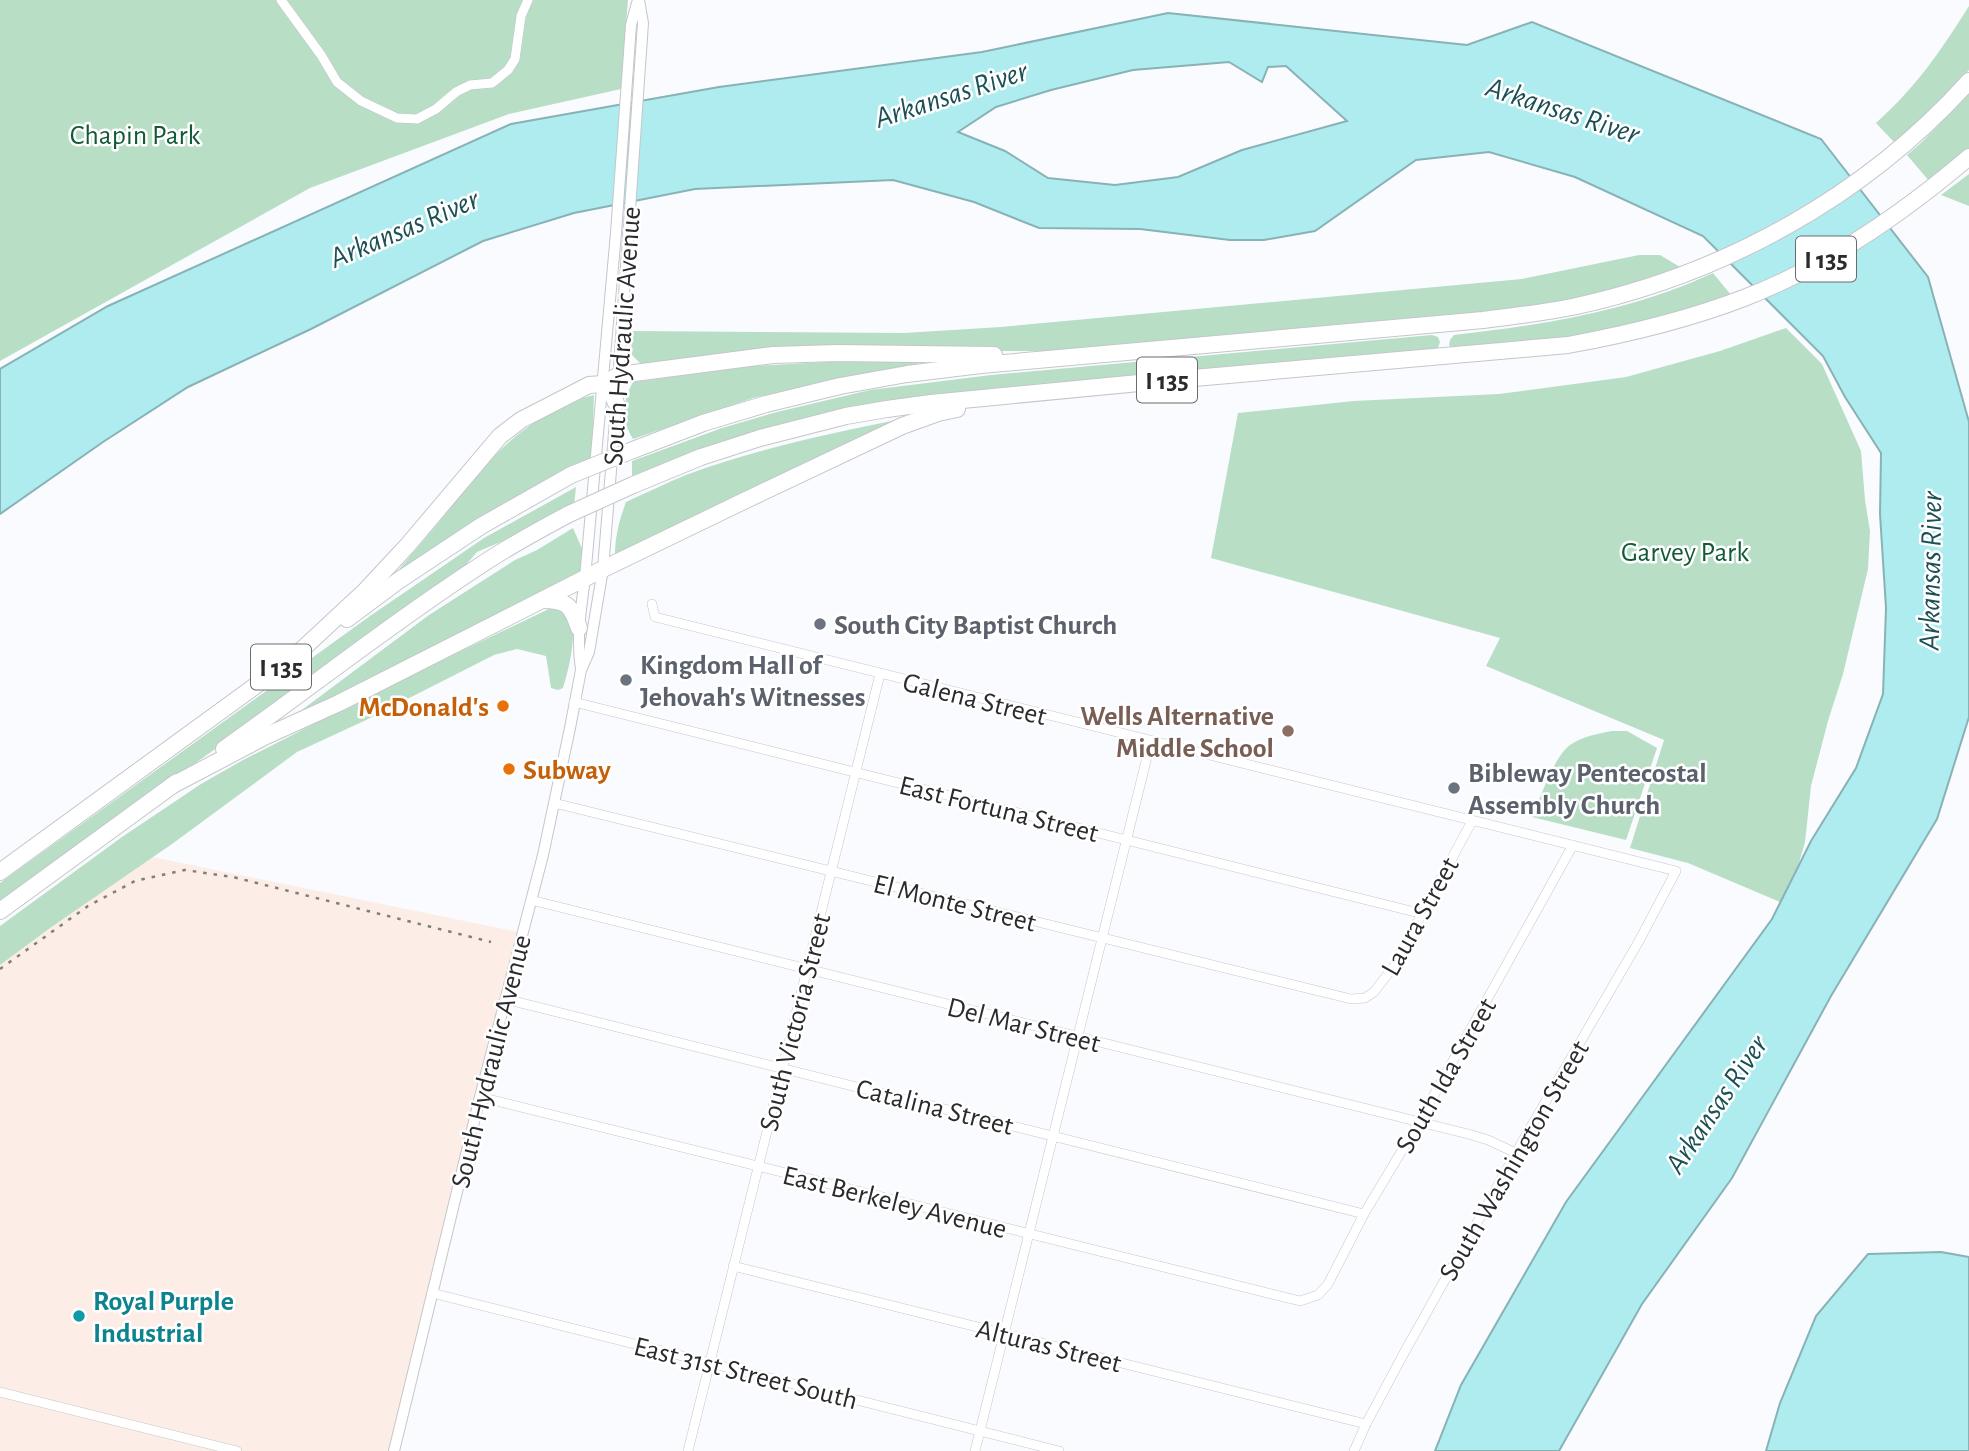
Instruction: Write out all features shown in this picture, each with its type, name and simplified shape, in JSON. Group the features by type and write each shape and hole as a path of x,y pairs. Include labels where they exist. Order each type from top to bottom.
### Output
{"highway":[{"name":"I 135","path":"0,872 398,581 481,526 572,475 633,450 702,423 766,404 840,386 907,374 1483,320 1534,314 1610,298 1686,274 1741,251 1825,204 1899,148 1946,107 1969,81"},
{"name":"I 135","path":"0,911 383,632 482,564 569,514 713,453 846,416 931,403 1568,345 1607,338 1744,299 1819,264 1896,216 1969,157"},
{"path":"296,656 366,590 500,436 521,420 589,385 603,384 619,375 773,355 837,353 1084,356"},
{"path":"603,384 610,389 616,403"},
{"path":"171,786 603,569 902,426 938,413 1059,390"},
{"path":"543,600 558,600 567,604 573,611 579,628"}],"street":[{"path":"281,0 337,82 361,101 397,118 417,119 436,109 456,92 470,85 492,83 508,70 515,59 521,16 528,0"},
{"name":"South Hydraulic Avenue","path":"394,1451 531,900 581,670 589,652 603,569 619,375 643,23 639,0"},
{"name":"South Hydraulic Avenue","path":"581,670 579,628 603,384 631,25 639,0"},
{"name":"Galena Street","path":"652,604 655,617 1676,871"},
{"name":"South Victoria Street","path":"688,1451 880,674"},
{"name":"East Fortuna Street","path":"574,702 1423,914"},
{"path":"975,1451 1151,741"},
{"name":"El Monte Street","path":"554,803 1357,999"},
{"name":"Laura Street","path":"1357,999 1369,996 1378,988 1394,966 1472,821"},
{"name":"South Ida Street","path":"1310,1298 1318,1295 1328,1284 1364,1214 1527,932 1573,845"},
{"name":"South Washington Street","path":"1354,1451 1366,1424 1516,1153 1639,941 1676,871"},
{"name":"Del Mar Street","path":"531,900 1419,1122 1488,1140 1516,1153"},
{"name":"Catalina Street","path":"505,999 1364,1214"},
{"name":"East Berkeley Avenue","path":"480,1097 1293,1300 1310,1298"},
{"name":"Alturas Street","path":"733,1266 1366,1424"},
{"name":"East 31st Street South","path":"432,1293 1059,1451"},
{"path":"0,1392 236,1451"}],"shaded area":[{"path":"148,856 523,933 393,1451 0,1451 0,956"}],"green space":[{"name":"Chapin Park","path":"0,0 628,0 621,89 509,114 310,188 0,361"},
{"path":"1969,6 1969,70 1931,111 1894,142 1876,123 1904,96 1927,68"},
{"path":"1969,94 1969,148 1930,182 1907,155"},
{"path":"1969,174 1969,206 1941,195"},
{"path":"1639,255 1660,255 1680,267 1601,292 1521,307 1061,351 994,351 642,365 631,354 632,331 904,333 1001,327 1522,279"},
{"path":"1713,273 1731,295 1625,328 1580,338 1452,348 1449,345 1454,335 1553,321 1618,307"},
{"name":"Garvey Park","path":"1786,328 1822,364 1861,451 1870,531 1868,569 1843,674 1811,786 1805,842 1799,863 1780,902 1688,863 1630,848 1664,740 1486,666 1500,638 1211,558 1238,413 1354,401 1499,394 1626,377 1720,351"},
{"path":"1432,335 1438,337 1440,342 1438,348 1430,351 938,396 632,479 632,461 722,428 870,390 991,375"},
{"path":"826,362 918,362 918,365 753,398 633,439 626,425 625,404 633,382 754,366"},
{"path":"594,395 592,458 395,574 481,470 510,441 545,416"},
{"path":"906,418 615,556 618,529 626,502 686,475 740,457"},
{"path":"576,487 574,506 477,552 458,574 0,904 0,883 370,616 484,538"},
{"path":"573,528 583,551 581,575 287,721 429,615 515,560"},
{"path":"553,607 567,615 573,627 571,654 563,688 551,688 546,656 517,649 494,655 297,752 0,965 0,926 122,837 201,784 396,682"},
{"path":"1612,731 1627,731 1657,748 1626,840 1532,817 1553,768 1564,751 1580,739"}],"water":[{"name":"Arkansas River","path":"1168,13 1467,45 1532,22 1821,139 1928,277 1969,422 1969,717 1937,819 1831,996 1732,1178 1642,1304 1559,1451 1435,1451 1461,1385 1566,1202 1772,919 1811,841 1856,768 1883,694 1886,608 1880,514 1881,453 1845,397 1823,356 1703,236 1575,177 1489,152 1416,160 1315,231 1264,240 1230,240 1140,229 1039,228 974,202 893,180 695,189 574,213 483,241 311,329 188,387 0,514 0,369 108,306 511,124 719,87 982,52","holes":["1229,62 1262,82 1268,67 1286,66 1347,121 1242,150 1178,177 1115,185 1048,178 1005,151 958,132 996,107 1133,70"]},
{"path":"1941,1252 1969,1257 1969,1451 1766,1451 1780,1403 1816,1316 1868,1254"}],"railway":[{"path":"0,969 88,906 135,881 185,870 233,877 491,942"}],"place":[{"name":"South City Baptist Church","path":"820,624"},
{"name":"Kingdom Hall of Jehovah's Witnesses","path":"626,680"},
{"name":"McDonald's","path":"503,706"},
{"name":"Wells Alternative Middle School","path":"1288,731"},
{"name":"Subway","path":"509,769"},
{"name":"Bibleway Pentecostal Assembly Church","path":"1454,788"},
{"name":"Royal Purple Industrial","path":"79,1316"}]}
